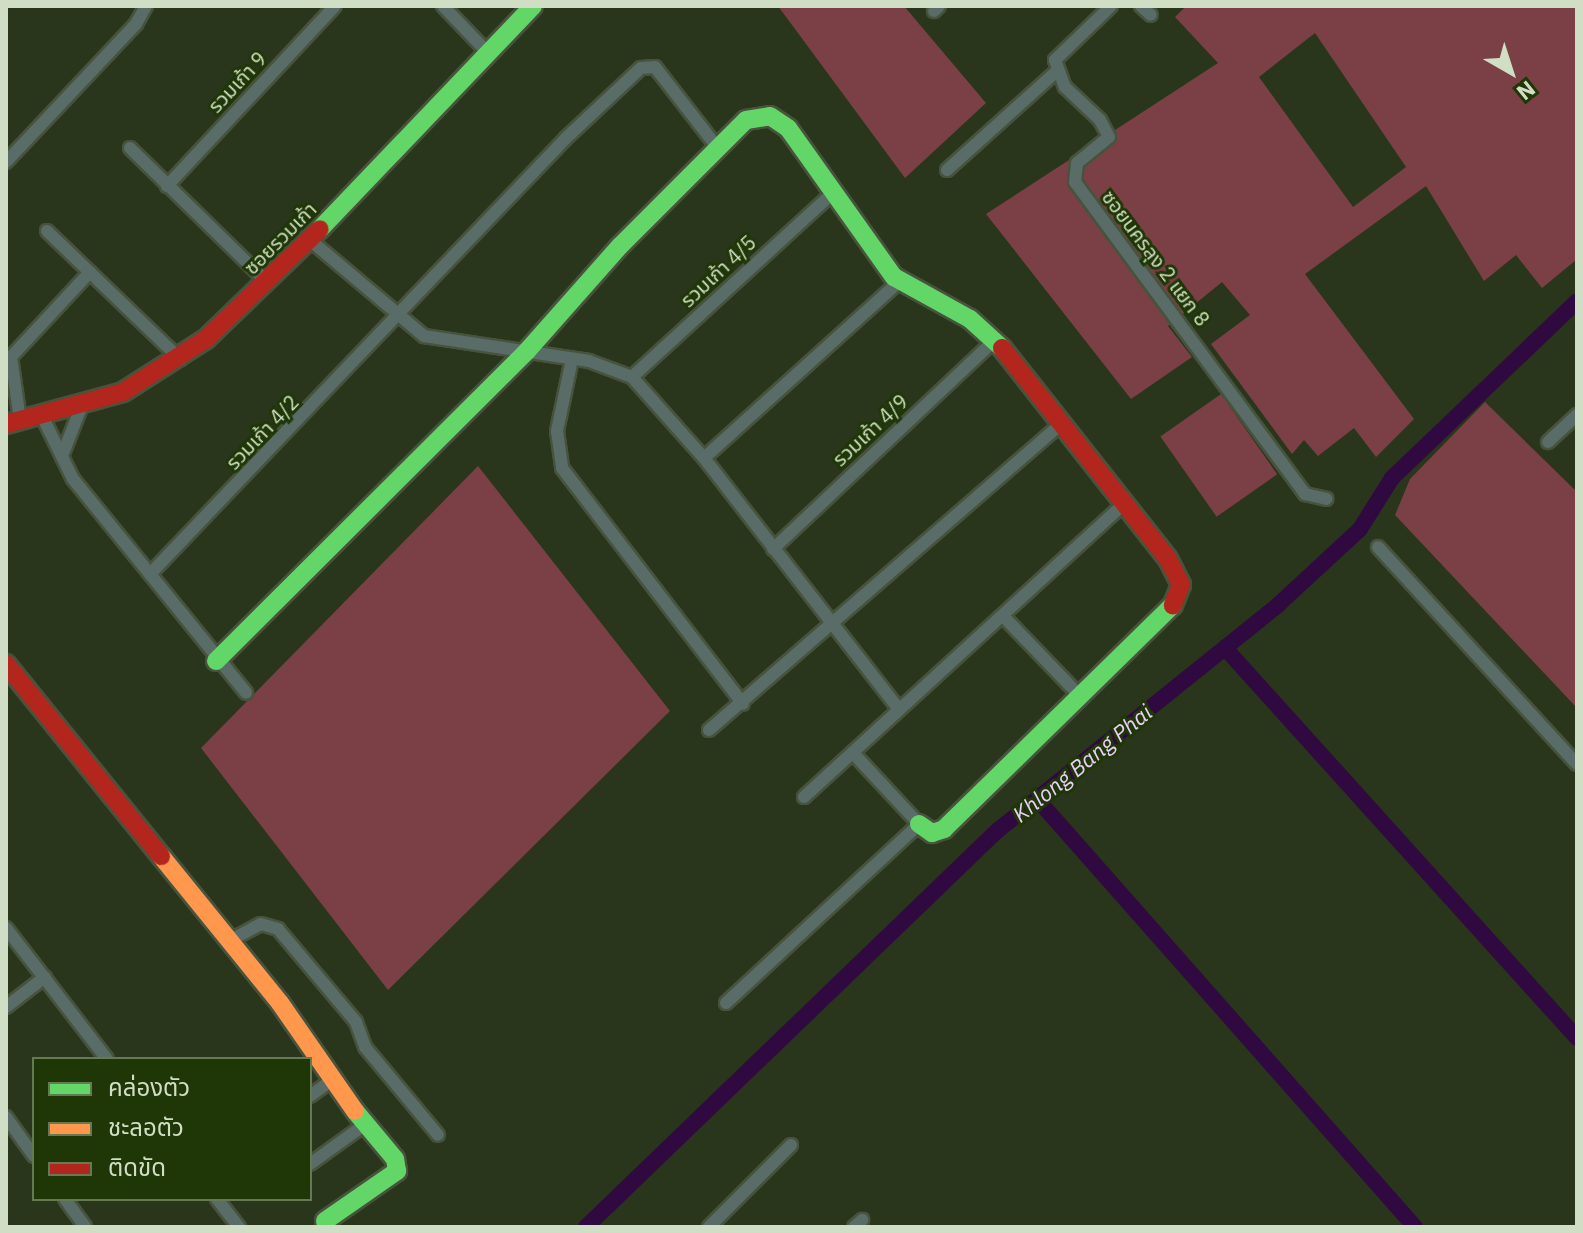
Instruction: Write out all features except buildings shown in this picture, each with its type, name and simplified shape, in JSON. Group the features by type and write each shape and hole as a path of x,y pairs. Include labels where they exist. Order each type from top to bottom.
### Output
{"street":[{"path":"6,162 136,24 146,6"},
{"name":"รวมเก้า 9","path":"167,186 335,6"},
{"path":"443,6 489,54"},
{"name":"ซอยรวมเก้า","path":"13,422 123,392 180,359 310,240 533,6"},
{"path":"947,170 1056,72 1055,60 1111,6"},
{"name":"รวมเก้า 4/2","path":"152,572 565,139 641,68 655,67 717,147"},
{"name":"ซอยนครลุง 2 แยก 8","path":"1056,72 1109,137 1077,163 1080,192 1305,494 1326,499"},
{"path":"216,661 527,351 620,246 717,147 746,120 761,115 779,119 882,265 900,281 970,319 995,340 1168,559 1182,592 944,829 932,833 919,824 854,754"},
{"path":"130,148 267,282"},
{"name":"รวมเก้า 4/5","path":"632,377 832,194"},
{"path":"47,231 180,359"},
{"path":"310,240 398,317 434,340 572,359 632,377 704,458 899,709"},
{"path":"13,422 11,357 90,272"},
{"path":"704,458 900,281"},
{"name":"รวมเก้า 4/9","path":"773,549 995,340"},
{"path":"572,359 557,431 562,468 743,704"},
{"path":"62,456 82,405"},
{"path":"1548,442 1577,415"},
{"path":"42,416 73,479 152,572 216,661 246,693"},
{"path":"709,730 743,704 1061,424"},
{"path":"804,797 1125,503"},
{"path":"1378,547 1577,764"},
{"path":"1004,617 1079,695"},
{"path":"6,664 227,942 280,1003 364,1125 395,1159 398,1170 325,1221"},
{"path":"726,1003 919,824"},
{"path":"227,942 261,924 278,929 356,1022 365,1047 438,1135"},
{"path":"6,928 105,1057"},
{"path":"6,1007 45,977"},
{"path":"312,1095 332,1080"},
{"path":"6,1117 32,1153"},
{"path":"312,1163 364,1125"},
{"path":"709,1227 791,1145"},
{"path":"66,1201 85,1227"},
{"path":"219,1201 239,1227"}],"shaded area":[{"path":"778,6 904,6 986,103 905,178"},
{"path":"1186,6 1577,6 1576,260 1542,288 1516,255 1484,281 1426,186 1305,274 1414,419 1376,457 1354,428 1318,456 1304,440 1292,454 1211,344 1250,315 1222,282 1168,326 1192,357 1131,399 986,214 1218,63 1175,17","holes":["1315,33 1406,167 1353,207 1259,77"]},
{"path":"1221,394 1277,474 1217,517 1160,436"},
{"path":"1485,402 1577,492 1577,708 1395,515 1410,479"},
{"path":"478,466 670,711 388,990 201,748"}],"waterway":[{"name":"Khlong Bang Phai","path":"586,1227 997,831 1279,604 1360,529 1392,478 1577,301"},
{"path":"1225,648 1577,1038"},
{"path":"1037,799 1415,1227"}],"traffic: fast":[{"path":"320,229 533,6"},
{"path":"216,661 527,351 620,246 746,120 770,116 788,128 894,277 970,319 1002,348"},
{"path":"919,824 932,833 944,829 1173,605"},
{"path":"325,1221 397,1171 395,1159 355,1111"}],"traffic: slow":[{"path":"161,856 280,1003 355,1111"}],"traffic: jam":[{"path":"6,424 123,392 206,339 320,229"},
{"path":"1002,348 1168,559 1181,585 1173,605"},
{"path":"6,664 161,856"}]}
